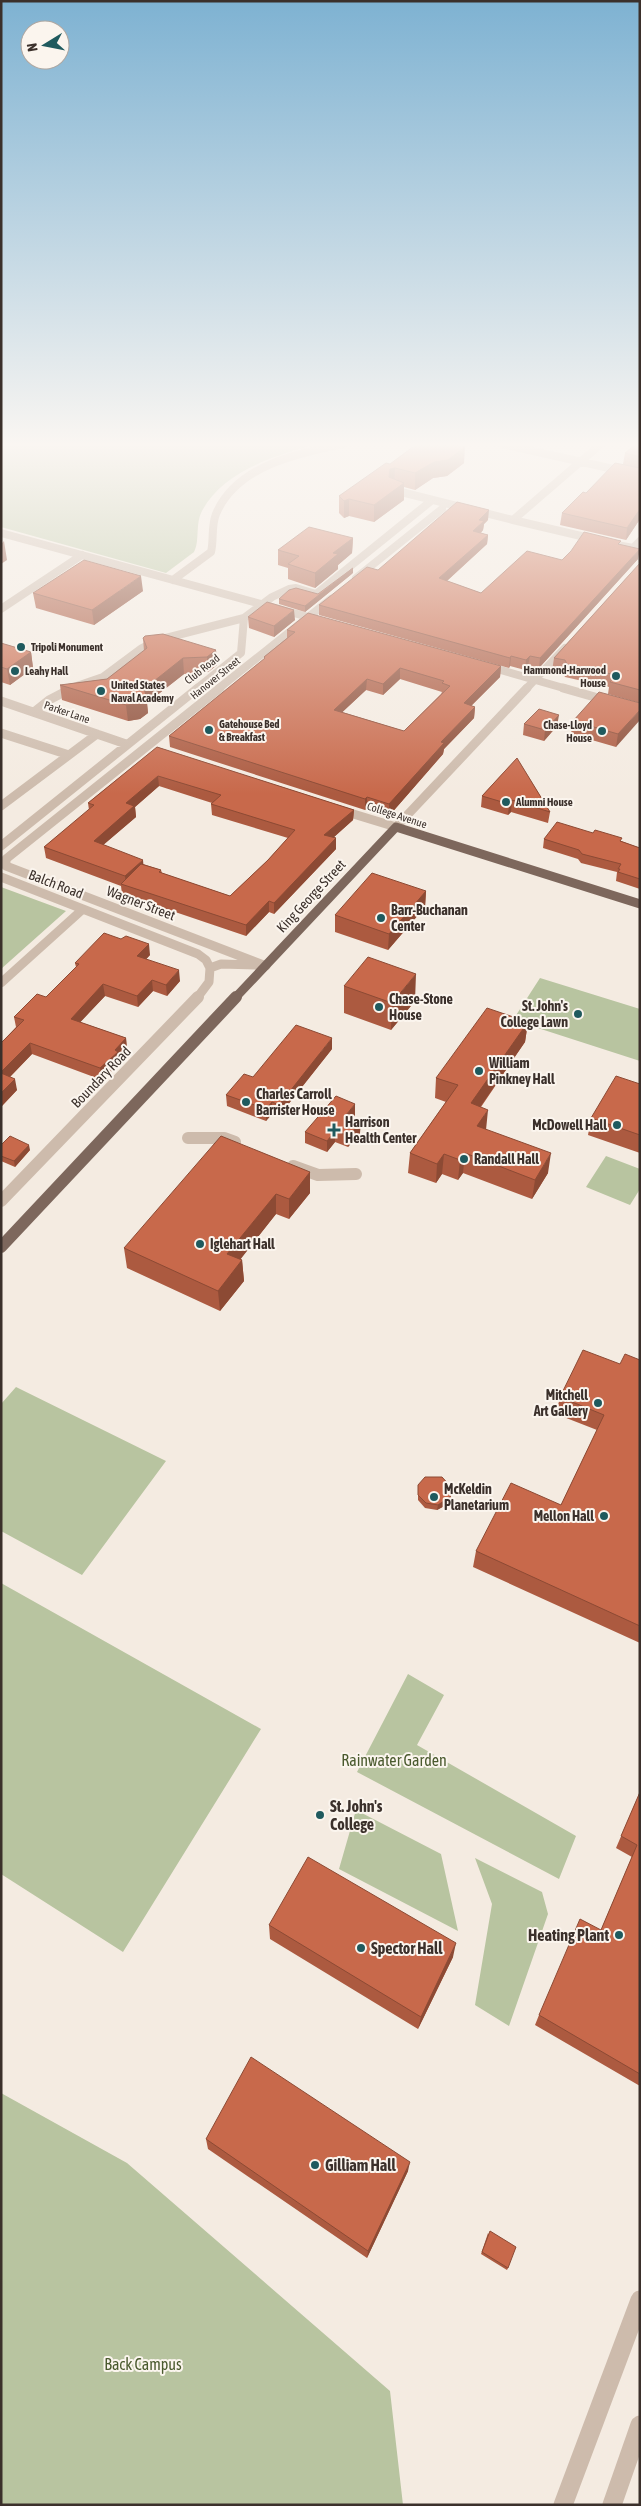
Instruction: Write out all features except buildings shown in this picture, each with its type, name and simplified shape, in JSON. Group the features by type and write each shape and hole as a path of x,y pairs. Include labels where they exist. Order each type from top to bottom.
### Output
{"main road":[{"name":"College Avenue","path":"396,828 640,904"},
{"name":"King George Street","path":"1,1246 396,828"}],"street":[{"path":"1,609 73,561"},
{"path":"104,561 318,620"},
{"path":"173,580 199,561"},
{"path":"34,712 49,700 68,689 104,677 142,648 158,640 244,618 262,604 289,588 296,588 316,594 357,561"},
{"path":"352,581 377,561"},
{"name":"Hanover Street","path":"6,866 6,859 152,749 338,593"},
{"name":"Club Road","path":"1,846 241,653 244,618"},
{"name":"King George Street","path":"396,828 537,680 573,639"},
{"path":"470,662 640,710"},
{"name":"Parker Lane","path":"1,701 126,744"},
{"path":"1,733 69,755"},
{"path":"1,806 97,734"},
{"name":"College Avenue","path":"331,807 396,828"},
{"name":"Wagner Street","path":"6,866 266,966"},
{"name":"Balch Road","path":"2,877 198,954 206,960 210,968"},
{"path":"1,983 83,909"},
{"path":"210,968 221,964 266,966"},
{"name":"Boundary Road","path":"1,1201 195,1001 208,986 211,975 210,968"},
{"path":"188,1138 224,1138 249,1148"},
{"path":"282,1162 318,1174 356,1174"},
{"path":"564,2505 640,2300"},
{"path":"612,2505 640,2425"}],"green space":[{"path":"123,561 182,561 166,573"},
{"path":"1,887 66,911 1,969"},
{"name":"St. John's College Lawn","path":"540,978 640,1009 640,1061 513,1020"},
{"path":"606,1156 640,1169 640,1189 630,1205 586,1187"},
{"path":"16,1387 166,1461 82,1575 1,1531 1,1404"},
{"path":"1,1583 261,1729 123,1952 1,1874"},
{"name":"Rainwater Garden","path":"408,1674 444,1695 417,1745 576,1836 559,1879 357,1772"},
{"path":"356,1810 441,1854 458,1931 339,1869"},
{"path":"475,1858 542,1892 548,1914 509,2026 475,2005 492,1904"},
{"name":"Back Campus","path":"1,2093 127,2163 390,2391 403,2505 1,2505"}],"place":[{"name":"Tripoli Monument","path":"21,647"},
{"name":"Leahy Hall","path":"15,671"},
{"name":"Hammond-Harwood House","path":"616,676"},
{"name":"United States Naval Academy","path":"101,691"},
{"name":"Gatehouse Bed & Breakfast","path":"209,730"},
{"name":"Chase-Lloyd House","path":"602,731"},
{"name":"Alumni House","path":"506,802"},
{"name":"Barr-Buchanan Center","path":"381,918"},
{"name":"Chase-Stone House","path":"379,1007"},
{"name":"St. John's College Lawn","path":"578,1014"},
{"name":"William Pinkney Hall","path":"479,1071"},
{"name":"Charles Carroll Barrister House","path":"246,1102"},
{"name":"McDowell Hall","path":"617,1125"},
{"name":"Harrison Health Center","path":"334,1130"},
{"name":"Randall Hall","path":"464,1159"},
{"name":"Iglehart Hall","path":"200,1244"},
{"name":"Mitchell Art Gallery","path":"598,1403"},
{"name":"McKeldin Planetarium","path":"434,1497"},
{"name":"Mellon Hall","path":"604,1516"},
{"name":"St. John's College","path":"320,1815"},
{"name":"Heating Plant","path":"619,1935"},
{"name":"Spector Hall","path":"361,1948"},
{"name":"Gilliam Hall","path":"315,2165"}]}
